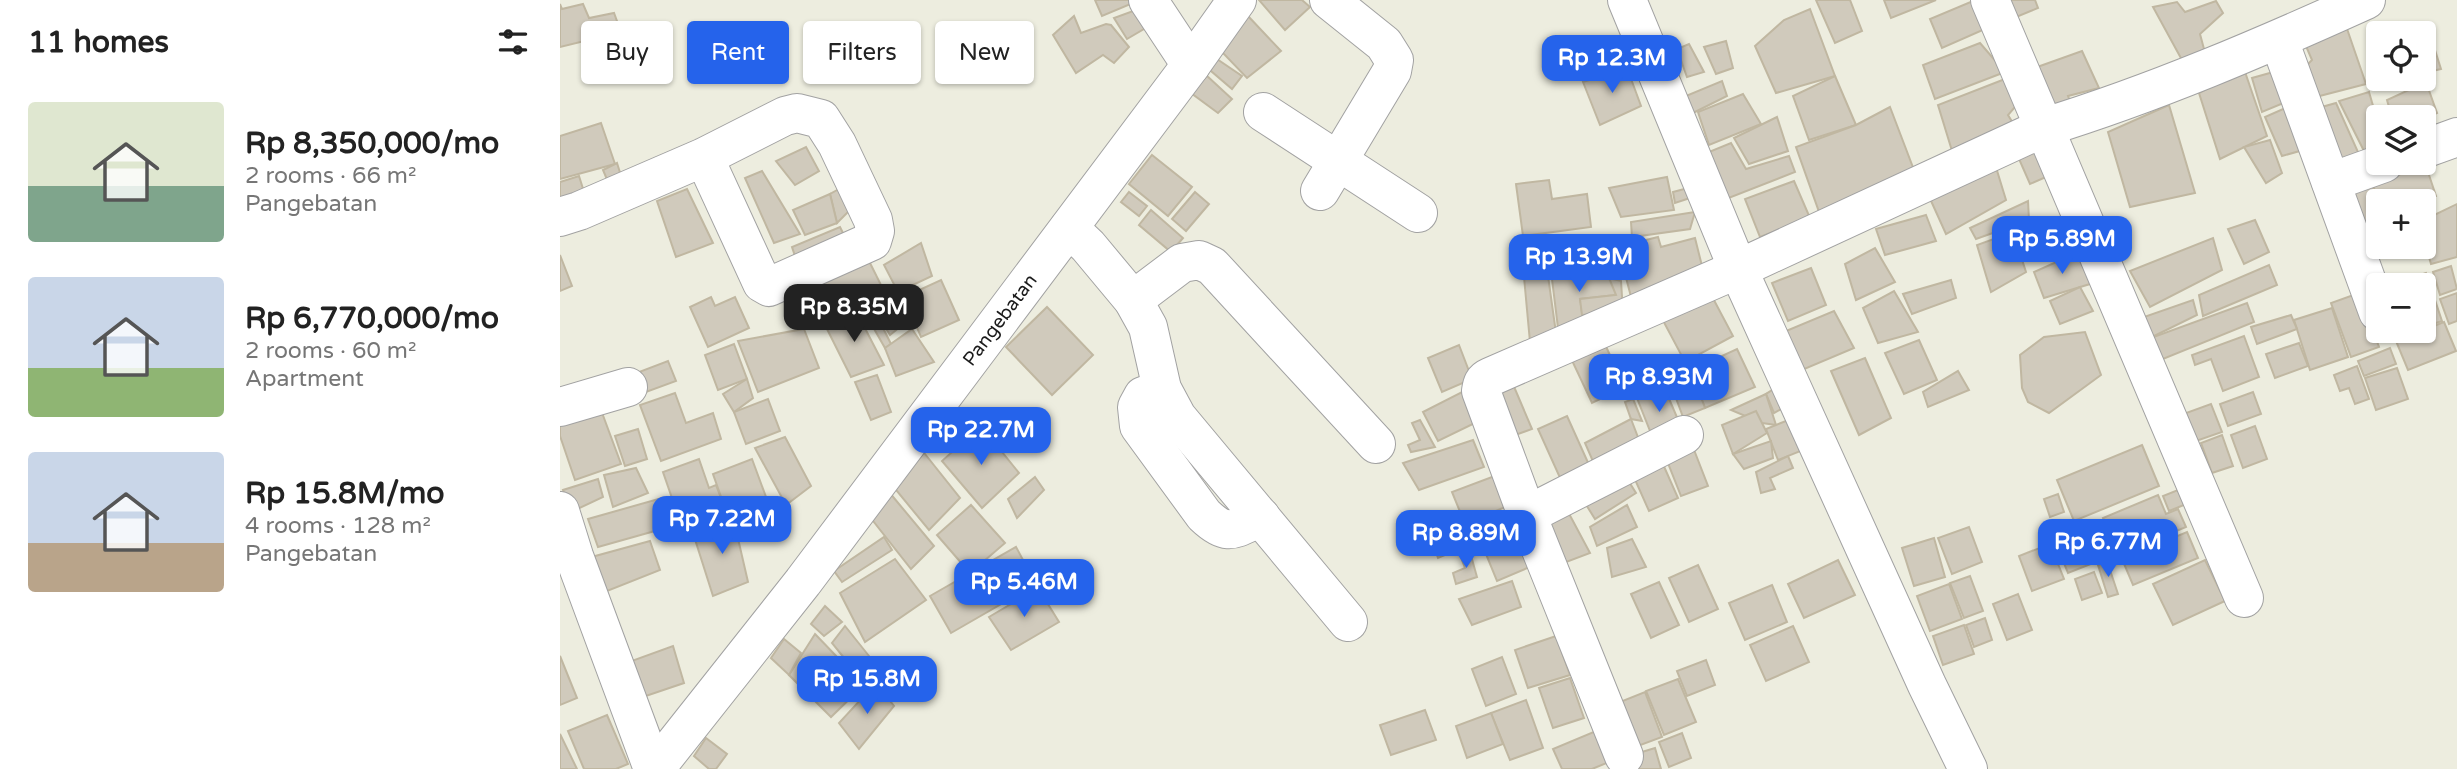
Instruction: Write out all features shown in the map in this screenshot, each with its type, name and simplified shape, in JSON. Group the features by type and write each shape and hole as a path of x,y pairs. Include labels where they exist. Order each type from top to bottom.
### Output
{"street":[{"path":"1148,0 1191,65"},
{"name":"Pangebatan","path":"654,769 803,582 1237,0"},
{"path":"1329,0 1384,44 1394,60 1392,71 1330,175"},
{"path":"1627,0 1738,269 1927,685 1968,769"},
{"path":"1990,0 2244,598"},
{"path":"1625,756 1527,515 1481,391 1484,380 1738,269 2045,127 2086,114 2290,23 2366,0"},
{"path":"2290,23 2331,182 2366,279"},
{"path":"1263,112 1330,175 1418,213"},
{"path":"560,217 704,157 785,116 797,113 821,119 837,144 873,220 875,231 872,241 769,288 762,283 704,157"},
{"path":"2436,145 2457,137"},
{"path":"2331,182 2366,169"},
{"path":"1069,228 1088,246 1133,300 1148,327 1162,389 1143,396 1136,407 1139,426 1204,515 1217,527 1230,531 1261,517 1348,622"},
{"path":"1133,300 1182,263 1199,260 1212,266 1376,444"},
{"path":"560,408 628,387"},
{"path":"1527,515 1684,435"},
{"path":"560,511 574,556 654,769"}],"building":[{"path":"1095,0 1132,0 1133,3 1102,16"},
{"path":"1259,0 1302,0 1310,7 1285,30"},
{"path":"1816,0 1850,0 1862,31 1835,43"},
{"path":"1884,0 1936,0 1891,18"},
{"path":"2001,0 2035,0 2038,8 2009,20"},
{"path":"1973,1 1985,29 1942,48 1930,19"},
{"path":"2216,1 2223,13 2200,34 2208,64 2188,71 2153,7 2177,2 2185,12"},
{"path":"560,4 562,9 583,4 589,18 614,13 617,21 581,21 581,42 560,47"},
{"path":"1144,7 1149,26 1127,39 1114,18"},
{"path":"1810,9 1835,76 1776,93 1755,46 1784,20"},
{"path":"1074,16 1081,33 1106,24 1111,25 1129,47 1114,63 1103,55 1076,73 1053,35"},
{"path":"1248,16 1281,51 1247,78 1222,52"},
{"path":"2345,23 2366,84 2308,99 2300,72 2312,60 2303,39"},
{"path":"1726,41 1733,68 1716,74 1704,47"},
{"path":"1980,43 2005,72 1935,99 1923,65"},
{"path":"1689,44 1704,72 1687,77 1677,49"},
{"path":"2082,51 2099,88 2068,96 2075,114 2050,119 2029,70"},
{"path":"2436,53 2441,69 2436,70"},
{"path":"1211,55 1242,76 1232,89 1204,65"},
{"path":"1627,68 1641,106 1600,125 1583,82"},
{"path":"2244,69 2267,136 2220,159 2199,93"},
{"path":"2284,69 2293,99 2262,112 2252,78"},
{"path":"1206,75 1232,99 1218,113 1191,93"},
{"path":"1835,76 1856,125 1809,140 1793,96"},
{"path":"2005,79 2021,100 2008,115 2021,136 1956,164 1938,105"},
{"path":"1722,81 1727,96 1687,116 1681,98"},
{"path":"2406,91 2429,91 2434,105 2388,105 2387,100"},
{"path":"2369,92 2373,105 2366,105 2366,155 2339,101"},
{"path":"1743,94 1761,124 1709,145 1698,112"},
{"path":"2297,103 2314,147 2282,156 2265,117"},
{"path":"2336,103 2362,161 2334,169 2311,110"},
{"path":"2169,105 2195,193 2130,207 2108,132"},
{"path":"1890,107 1917,178 1823,223 1796,147 1856,125"},
{"path":"1777,117 1788,151 1749,164 1734,138"},
{"path":"601,123 615,164 560,179 560,136"},
{"path":"2044,129 2062,170 2030,184 2012,143"},
{"path":"2270,140 2282,173 2266,183 2244,147"},
{"path":"1731,143 1746,169 1789,156 1795,172 1721,201 1704,154"},
{"path":"806,147 819,171 795,185 776,161"},
{"path":"1152,155 1192,187 1168,216 1129,184"},
{"path":"617,163 623,182 611,189 603,170"},
{"path":"1995,164 2006,200 1946,234 1927,192"},
{"path":"762,171 800,234 774,243 745,178"},
{"path":"2397,175 2429,175 2434,189 2374,189 2372,183"},
{"path":"579,176 585,195 560,202 560,182"},
{"path":"1667,177 1674,210 1621,217 1609,188"},
{"path":"2370,178 2373,189 2366,189 2366,235 2357,237 2344,188"},
{"path":"1549,180 1552,199 1587,194 1591,227 1523,236 1516,184"},
{"path":"1794,181 1810,218 1760,237 1745,199"},
{"path":"1688,188 1690,198 1675,203 1673,192"},
{"path":"687,189 713,243 676,257 657,201"},
{"path":"839,189 852,208 837,223 830,194"},
{"path":"1129,192 1147,206 1139,216 1121,202"},
{"path":"1195,192 1209,204 1186,231 1172,219"},
{"path":"830,194 837,223 805,235 793,210"},
{"path":"2028,201 2029,220 1976,239 1970,228"},
{"path":"2457,204 2457,257 2431,264 2430,259 2436,259 2436,214"},
{"path":"1151,210 1183,238 1171,252 1139,225"},
{"path":"1695,212 1690,229 1632,237 1631,222"},
{"path":"1926,215 1936,241 1885,255 1876,229"},
{"path":"2255,220 2269,252 2244,264 2228,229"},
{"path":"840,227 846,239 797,262 792,247"},
{"path":"2013,232 2026,272 1991,292 1977,245"},
{"path":"1658,237 1661,247 1695,238 1704,274 1635,312 1618,247"},
{"path":"2213,238 2222,270 2150,307 2130,271"},
{"path":"921,243 932,276 898,292 884,265"},
{"path":"1875,248 1895,282 1856,300 1845,264"},
{"path":"2079,252 2090,284 2044,298 2034,272"},
{"path":"560,255 572,286 560,291"},
{"path":"866,255 882,287 836,312 816,276"},
{"path":"1613,264 1616,295 1580,299 1585,333 1559,336 1551,271"},
{"path":"2269,265 2277,285 2203,316 2199,295"},
{"path":"2451,266 2457,289 2440,295 2436,273 2433,272"},
{"path":"1811,268 1826,305 1788,321 1772,283"},
{"path":"1548,276 1557,340 1530,342 1524,277"},
{"path":"1609,278 1621,281 1623,312 1582,315 1580,299 1616,295"},
{"path":"941,280 959,320 921,337 904,297"},
{"path":"1951,280 1956,298 1912,314 1903,294"},
{"path":"1707,287 1733,336 1685,362 1659,313"},
{"path":"2080,287 2093,311 2060,324 2050,301"},
{"path":"1894,291 1918,332 1878,343 1863,308"},
{"path":"890,292 906,322 890,335 871,304"},
{"path":"2359,293 2366,312 2366,343 2378,343 2379,347 2351,357 2331,303"},
{"path":"2457,293 2457,321 2449,324 2440,299"},
{"path":"711,297 715,306 735,297 749,328 708,347 690,307"},
{"path":"2193,300 2197,315 2148,339 2141,318"},
{"path":"2247,303 2254,322 2158,361 2148,339"},
{"path":"2436,303 2442,321 2436,323"},
{"path":"871,304 891,344 885,348 861,306"},
{"path":"1047,307 1093,355 1052,395 1006,347"},
{"path":"2332,308 2348,357 2310,370 2294,320"},
{"path":"856,311 884,365 851,377 824,323"},
{"path":"1834,311 1854,348 1802,370 1786,331"},
{"path":"2291,315 2297,329 2257,344 2251,327"},
{"path":"2444,322 2456,351 2408,370 2397,343 2436,343 2436,325"},
{"path":"804,329 819,368 758,392 738,341"},
{"path":"912,329 934,362 896,376 885,348"},
{"path":"2085,332 2101,375 2049,413 2028,402 2022,388 2020,355 2044,337"},
{"path":"1601,336 1625,387 1592,403 1568,352"},
{"path":"2244,336 2259,377 2223,391 2211,359 2195,365 2192,355"},
{"path":"1919,340 1937,380 1904,394 1885,353"},
{"path":"2299,343 2308,366 2275,378 2266,354"},
{"path":"734,344 747,379 718,390 705,355"},
{"path":"1459,345 1472,379 1442,392 1428,358"},
{"path":"2390,348 2396,364 2364,376 2358,361"},
{"path":"1737,349 1755,387 1705,408 1689,371"},
{"path":"1865,358 1891,418 1859,435 1831,371"},
{"path":"668,361 676,381 646,392 639,372"},
{"path":"2357,366 2369,399 2355,404 2349,388 2340,391 2334,375"},
{"path":"2397,368 2408,399 2376,410 2365,378"},
{"path":"1958,371 1969,390 1928,407 1923,392"},
{"path":"1692,373 1705,408 1683,417 1670,382"},
{"path":"877,375 891,412 871,420 855,382"},
{"path":"747,379 753,398 734,412 723,394"},
{"path":"1512,382 1532,429 1504,439 1487,393"},
{"path":"1783,383 1792,403 1774,413 1766,394"},
{"path":"1664,387 1682,429 1654,441 1637,398"},
{"path":"1464,391 1479,421 1438,441 1423,412"},
{"path":"2253,392 2261,414 2228,426 2220,404"},
{"path":"675,393 686,423 713,413 721,439 661,461 640,405"},
{"path":"1766,394 1776,425 1762,423 1731,410"},
{"path":"768,399 780,431 746,444 734,412"},
{"path":"1633,399 1642,421 1631,419 1625,402"},
{"path":"2211,404 2222,432 2196,441 2186,413"},
{"path":"601,410 621,464 575,480 560,436 560,425"},
{"path":"1756,411 1767,433 1733,454 1722,425"},
{"path":"1567,416 1590,467 1561,480 1538,429"},
{"path":"1796,417 1808,448 1778,460 1766,429"},
{"path":"1631,419 1639,440 1598,473 1585,443"},
{"path":"1420,420 1435,447 1411,452 1408,445 1420,440 1412,423"},
{"path":"981,426 1019,473 982,508 942,461"},
{"path":"2255,426 2267,459 2243,468 2231,435"},
{"path":"638,429 647,459 625,466 615,436"},
{"path":"2222,435 2233,466 2212,473 2201,443"},
{"path":"785,437 811,486 786,505 755,448"},
{"path":"1689,437 1708,486 1681,496 1662,448"},
{"path":"1473,440 1484,467 1419,490 1403,463"},
{"path":"1771,441 1773,458 1744,469 1733,454"},
{"path":"2142,445 2159,486 2074,521 2057,480"},
{"path":"921,449 960,498 929,530 892,485"},
{"path":"1658,453 1678,498 1649,511 1629,466"},
{"path":"1788,456 1793,468 1770,478 1775,489 1761,493 1756,472"},
{"path":"699,459 709,488 716,485 726,511 682,527 663,472"},
{"path":"752,459 766,497 726,511 713,474"},
{"path":"636,468 648,493 613,507 604,475"},
{"path":"1621,469 1636,493 1595,519 1580,495"},
{"path":"1500,474 1517,502 1465,524 1452,492"},
{"path":"1035,477 1044,490 1017,518 1008,499"},
{"path":"598,479 603,497 571,512 563,490"},
{"path":"2178,490 2184,505 2169,511 2163,496"},
{"path":"889,492 934,546 911,569 870,517"},
{"path":"2058,494 2064,512 2050,517 2044,499"},
{"path":"2158,495 2166,514 2178,509 2186,527 2119,555 2103,518"},
{"path":"662,498 669,527 598,547 588,519"},
{"path":"971,505 1005,543 970,573 937,535"},
{"path":"1627,505 1637,527 1597,546 1590,527"},
{"path":"1566,508 1590,553 1553,567 1536,519"},
{"path":"733,517 748,582 713,596 693,533"},
{"path":"1521,520 1539,563 1497,581 1479,537"},
{"path":"1450,523 1457,550 1438,558 1430,534"},
{"path":"1488,525 1493,539 1468,547 1464,537"},
{"path":"1969,527 1982,562 1952,574 1938,538"},
{"path":"2084,532 2096,562 2068,573 2056,544"},
{"path":"2187,532 2198,558 2133,585 2122,559"},
{"path":"884,537 892,550 842,582 834,571"},
{"path":"1934,538 1945,577 1914,586 1902,548"},
{"path":"1632,539 1646,567 1612,577 1607,548"},
{"path":"650,541 660,570 602,593 588,558"},
{"path":"2050,544 2064,579 2032,591 2019,556"},
{"path":"1016,547 1036,584 951,633 930,596"},
{"path":"1470,552 1477,577 1456,584 1453,573 1465,568 1460,555"},
{"path":"895,559 926,600 865,642 840,593"},
{"path":"1838,560 1855,595 1804,618 1788,584"},
{"path":"2205,560 2225,601 2173,625 2153,584"},
{"path":"2107,561 2118,594 2108,597 2098,565"},
{"path":"1698,565 1718,609 1689,622 1669,578"},
{"path":"2094,572 2102,593 2082,600 2075,579"},
{"path":"1970,576 1983,611 1964,618 1950,583"},
{"path":"1512,581 1521,607 1472,625 1459,599"},
{"path":"1659,582 1679,625 1651,638 1631,594"},
{"path":"1949,584 1962,619 1930,631 1917,596"},
{"path":"1772,585 1787,622 1745,640 1729,603"},
{"path":"1038,588 1059,622 1011,650 989,617"},
{"path":"2018,594 2032,630 2007,640 1993,604"},
{"path":"825,606 842,622 824,636 811,624"},
{"path":"1985,618 1992,640 1974,647 1966,625"},
{"path":"1964,625 1974,654 1943,665 1933,636"},
{"path":"845,626 869,656 853,669 832,643"},
{"path":"1793,626 1809,662 1766,681 1750,645"},
{"path":"815,634 864,685 831,717 789,675"},
{"path":"1556,636 1570,675 1528,688 1515,650"},
{"path":"784,639 801,653 789,675 771,658"},
{"path":"673,646 684,683 637,699 626,663"},
{"path":"560,656 577,698 560,705"},
{"path":"1502,657 1516,694 1486,706 1472,669"},
{"path":"1706,660 1715,685 1687,696 1677,671"},
{"path":"1570,678 1584,718 1553,728 1539,688"},
{"path":"1678,679 1696,722 1664,735 1646,691"},
{"path":"876,683 894,706 859,749 839,723"},
{"path":"1645,692 1662,737 1627,750 1610,706"},
{"path":"1526,700 1543,748 1510,760 1491,713"},
{"path":"1425,710 1436,740 1391,755 1380,725"},
{"path":"1491,713 1503,744 1467,758 1456,726"},
{"path":"607,715 628,764 616,769 584,769 568,731"},
{"path":"1596,731 1609,762 1592,769 1562,769 1553,749"},
{"path":"1682,733 1691,758 1669,767 1659,742"},
{"path":"560,734 577,769 560,769"},
{"path":"706,738 727,754 716,769 709,769 694,756"},
{"path":"1655,748 1661,769 1636,769 1632,755"}]}
